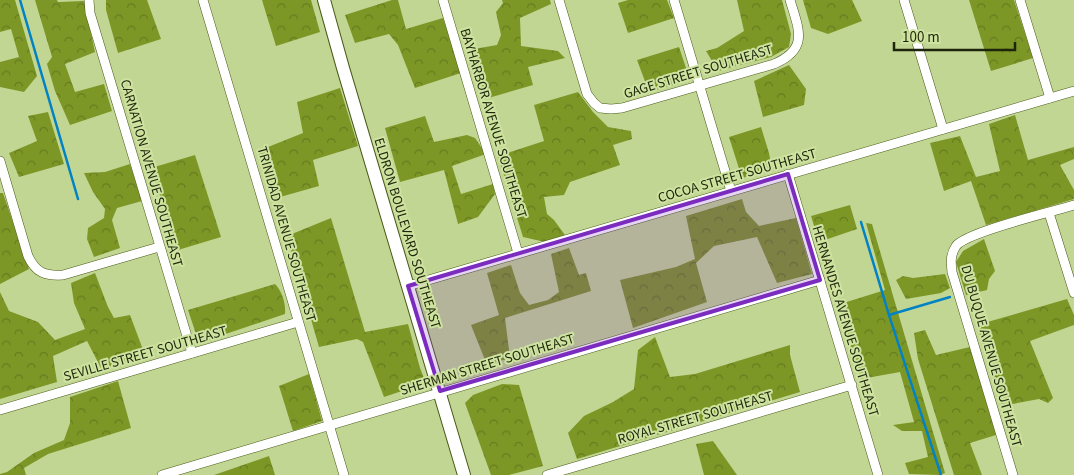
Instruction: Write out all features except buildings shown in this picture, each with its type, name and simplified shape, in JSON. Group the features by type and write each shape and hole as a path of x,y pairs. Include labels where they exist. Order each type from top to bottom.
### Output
{"street":[{"name":"CARNATION AVENUE SOUTHEAST","path":"89,0 90,13 192,353"},
{"name":"TRINIDAD AVENUE SOUTHEAST","path":"203,0 344,475"},
{"name":"ELDRON BOULEVARD SOUTHEAST","path":"324,0 345,78 464,475"},
{"name":"BAYHARBOR AVENUE SOUTHEAST","path":"443,0 518,253"},
{"name":"GAGE STREET SOUTHEAST","path":"558,0 587,94 600,108 611,109 622,108 774,64 787,58 797,46 798,28 790,0"},
{"path":"674,0 731,191"},
{"path":"904,0 943,129"},
{"path":"1020,0 1050,98"},
{"name":"COCOA STREET SOUTHEAST","path":"408,286 1074,91"},
{"path":"0,161 28,256 33,266 41,272 50,276 63,275 159,247"},
{"name":"HERNANDES AVENUE SOUTHEAST","path":"788,174 878,475"},
{"path":"1074,206 1050,213 1074,293"},
{"name":"DU BUQUE AVENUE SOUTHEAST","path":"1012,475 952,272 950,257 956,246 972,235 1050,213"},
{"name":"SHERMAN STREET SOUTHEAST","path":"162,475 820,280"},
{"name":"SEVILLE STREET SOUTHEAST","path":"0,410 298,322"},
{"name":"ROYAL STREET SOUTHEAST","path":"547,475 852,385"}],"highlighted area":[{"path":"788,174 820,280 440,391 408,286"}],"green space":[{"path":"0,0 15,0 37,76 24,92 0,87 0,62 19,57 11,29 0,32"},
{"path":"35,0 57,0 58,2 84,1 95,52 65,64 75,92 104,84 112,111 70,125 55,91 47,64 52,57"},
{"path":"106,0 147,0 161,39 118,53 106,10"},
{"path":"262,0 311,0 320,32 276,46"},
{"path":"392,0 398,0 406,29 443,18 461,73 415,88 398,45 389,34 355,43 345,15"},
{"path":"502,0 550,0 551,4 520,18 521,46 558,51 565,58 528,67 533,85 485,99 474,49 497,45 501,35 496,12 503,3"},
{"path":"628,0 667,0 674,18 628,33 618,3"},
{"path":"737,0 782,0 791,34 789,47 771,57 718,71 706,51 717,48 744,31"},
{"path":"803,0 852,0 862,21 828,34 811,28"},
{"path":"969,0 1014,0 1033,58 991,71"},
{"path":"679,47 690,80 649,92 637,60"},
{"path":"789,65 806,89 804,105 763,117 754,81"},
{"path":"340,88 358,146 313,160 319,186 273,199 258,151 303,133 297,102"},
{"path":"578,92 593,112 608,127 631,131 632,139 613,145 620,165 570,182 564,195 544,197 547,214 565,235 545,242 523,237 498,156 544,141 534,105"},
{"path":"48,112 64,164 19,177 9,153 37,141 28,116"},
{"path":"1015,115 1028,160 1074,147 1074,159 1060,165 1074,190 1074,199 986,225 971,181 944,191 930,143 960,136 976,177 1000,171 989,124"},
{"path":"425,116 434,142 467,135 475,138 486,154 452,166 461,194 493,184 495,194 478,217 458,224 444,170 400,182 385,128"},
{"path":"761,127 772,170 742,178 729,137"},
{"path":"195,155 221,237 178,250 151,168"},
{"path":"130,164 142,201 117,208 112,220 120,248 94,257 87,239 88,228 104,218 105,209 93,192 84,173 105,172"},
{"path":"0,193 3,193 29,269 0,284"},
{"path":"742,199 746,212 759,226 796,218 812,274 777,283 757,237 714,246 696,263 707,302 633,328 620,280 676,267 695,259 686,216"},
{"path":"850,205 857,229 819,242 811,216"},
{"path":"331,218 365,332 408,324 426,383 384,397 363,342 357,339 319,347 287,236"},
{"path":"866,223 872,224 945,473 939,475 909,474 905,463 928,457 922,431 902,431 893,425 914,422 900,372 861,379 837,305 885,290"},
{"path":"984,239 995,271 989,279 987,290 966,295 956,262 963,251"},
{"path":"569,248 579,275 586,273 591,291 505,318 510,358 487,365 471,325 499,315 487,273 511,265 520,293 529,305 548,300 559,292 551,254"},
{"path":"95,273 114,318 130,315 145,355 102,370 87,341 53,356 57,382 0,399 0,292 9,311 38,322 55,340 85,329 74,303 71,283"},
{"path":"945,274 950,288 941,293 906,299 896,280 903,276 913,278"},
{"path":"275,284 283,298 285,314 199,343 188,310"},
{"path":"1067,299 1074,315 1074,325 1030,341 1053,398 1048,403 1039,399 1002,406 977,325"},
{"path":"925,330 936,355 970,347 996,435 970,443 982,475 954,475 918,359 914,333"},
{"path":"655,337 670,377 695,374 790,345 790,355 800,392 577,459 568,433 584,416 634,389 638,350"},
{"path":"309,374 322,421 293,431 279,386"},
{"path":"118,381 131,428 48,454 24,468 26,475 0,475 34,453 64,440 70,423 70,397"},
{"path":"502,384 519,385 543,466 509,475 491,475 465,403 473,395"},
{"path":"713,441 737,475 704,475 696,444"},
{"path":"269,456 275,475 214,475"}],"waterway":[{"path":"20,0 78,199"},
{"path":"861,222 941,475"},
{"path":"889,315 950,297"}]}
